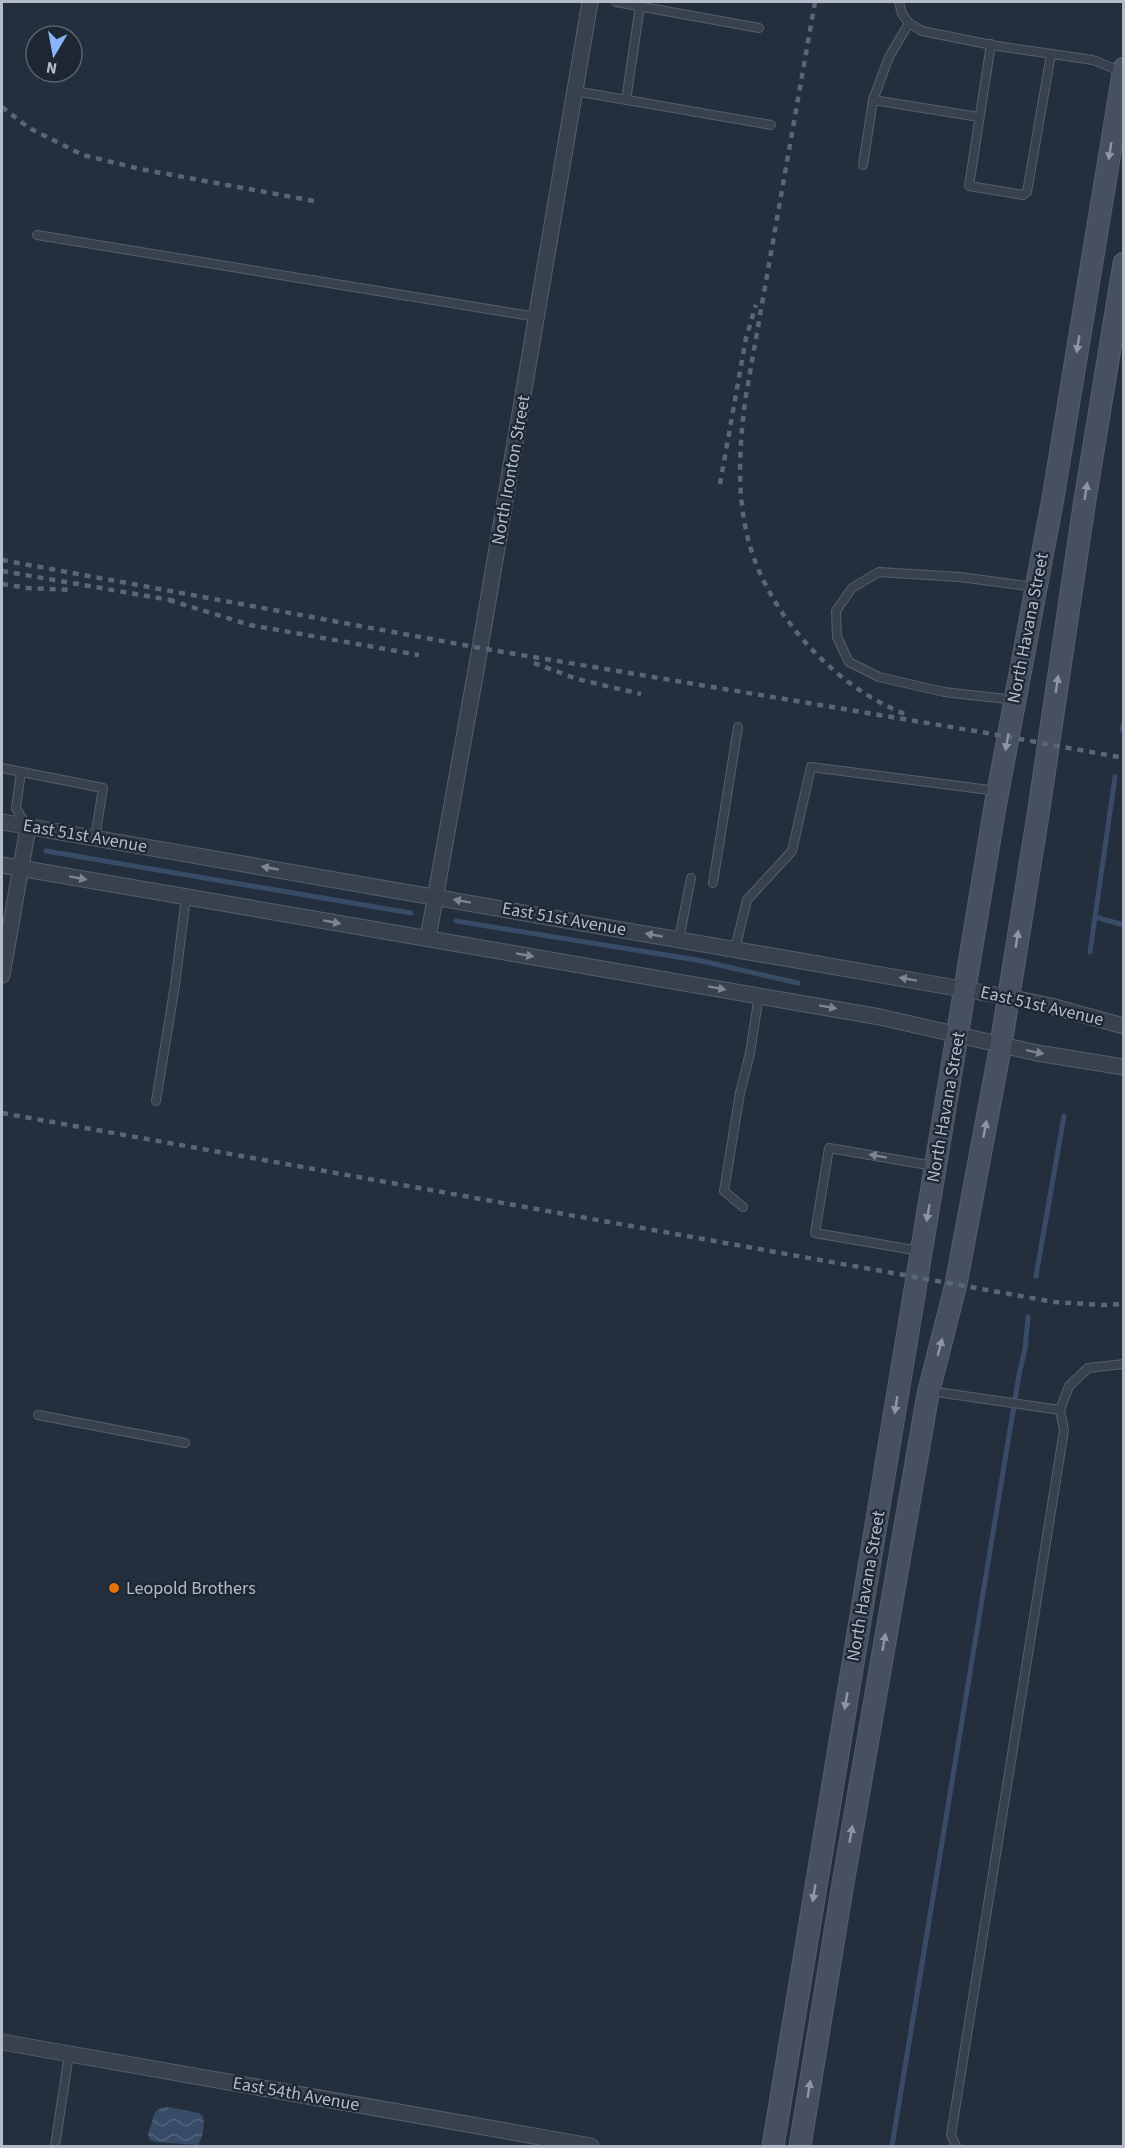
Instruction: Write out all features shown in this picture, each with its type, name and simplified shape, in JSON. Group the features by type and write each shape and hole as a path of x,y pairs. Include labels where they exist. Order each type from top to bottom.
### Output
{"main road":[{"name":"North Havana Street","path":"773,2146 998,791 1053,498 1123,71"},
{"name":"North Havana Street","path":"800,2146 839,1906 929,1390 956,1284 1001,1044 1124,263"}],"street":[{"name":"North Ironton Street","path":"428,939 590,2"},
{"name":"East 51st Avenue","path":"2,822 966,989 1071,1011 1124,1026"},
{"path":"2,975 5,933 21,868 28,827"},
{"path":"2,865 880,1017 1037,1053 1124,1067"},
{"name":"East 54th Avenue","path":"2,2042 591,2146"}],"lane":[{"path":"616,2 759,28"},
{"path":"899,2 902,14 909,23 922,31 1093,60 1123,71"},
{"path":"626,100 640,6"},
{"path":"863,165 873,100 889,57 909,23"},
{"path":"991,44 969,186 1023,195 1027,192 1051,54"},
{"path":"575,91 771,125"},
{"path":"873,100 979,117"},
{"path":"37,235 537,317"},
{"path":"1015,700 944,692 879,677 849,662 837,637 837,611 852,588 879,572 960,577 1036,587"},
{"path":"713,883 738,727"},
{"path":"735,949 747,900 792,851 811,767 998,791"},
{"path":"2,768 103,788 95,838"},
{"path":"21,772 16,808 28,827"},
{"path":"679,939 691,878"},
{"path":"156,1101 175,985 186,897"},
{"path":"743,1207 724,1191 759,996"},
{"path":"921,1251 815,1233 829,1148 936,1166"},
{"path":"956,2146 951,2135 1064,1430 1060,1410 1069,1386 1088,1368 1124,1364"},
{"path":"929,1390 1060,1410"},
{"path":"38,1415 185,1443"},
{"path":"55,2146 69,2054"}],"water":[{"path":"168,2107 199,2113 203,2116 203,2131 198,2145 150,2140 148,2134 155,2112"}],"waterway":[{"path":"1122,730 1124,723"},
{"path":"1090,952 1115,777"},
{"path":"46,851 411,913"},
{"path":"1095,917 1124,925"},
{"path":"456,921 697,960 798,983"},
{"path":"1036,1276 1064,1116"},
{"path":"892,2146 1025,1349 1028,1317"}],"railway":[{"path":"815,2 745,401 740,463 742,510 753,555 765,584 802,639 825,663 850,683 877,701 905,714"},
{"path":"2,107 29,128 83,155 140,169 314,201"},
{"path":"720,484 746,338 756,305"},
{"path":"2,560 480,648 1124,758"},
{"path":"2,571 176,601"},
{"path":"2,584 73,590"},
{"path":"169,600 250,625 419,655"},
{"path":"534,663 577,679 641,694"},
{"path":"2,1113 1054,1302 1124,1304"}],"place":[{"name":"Leopold Brothers","path":"114,1588"}]}
